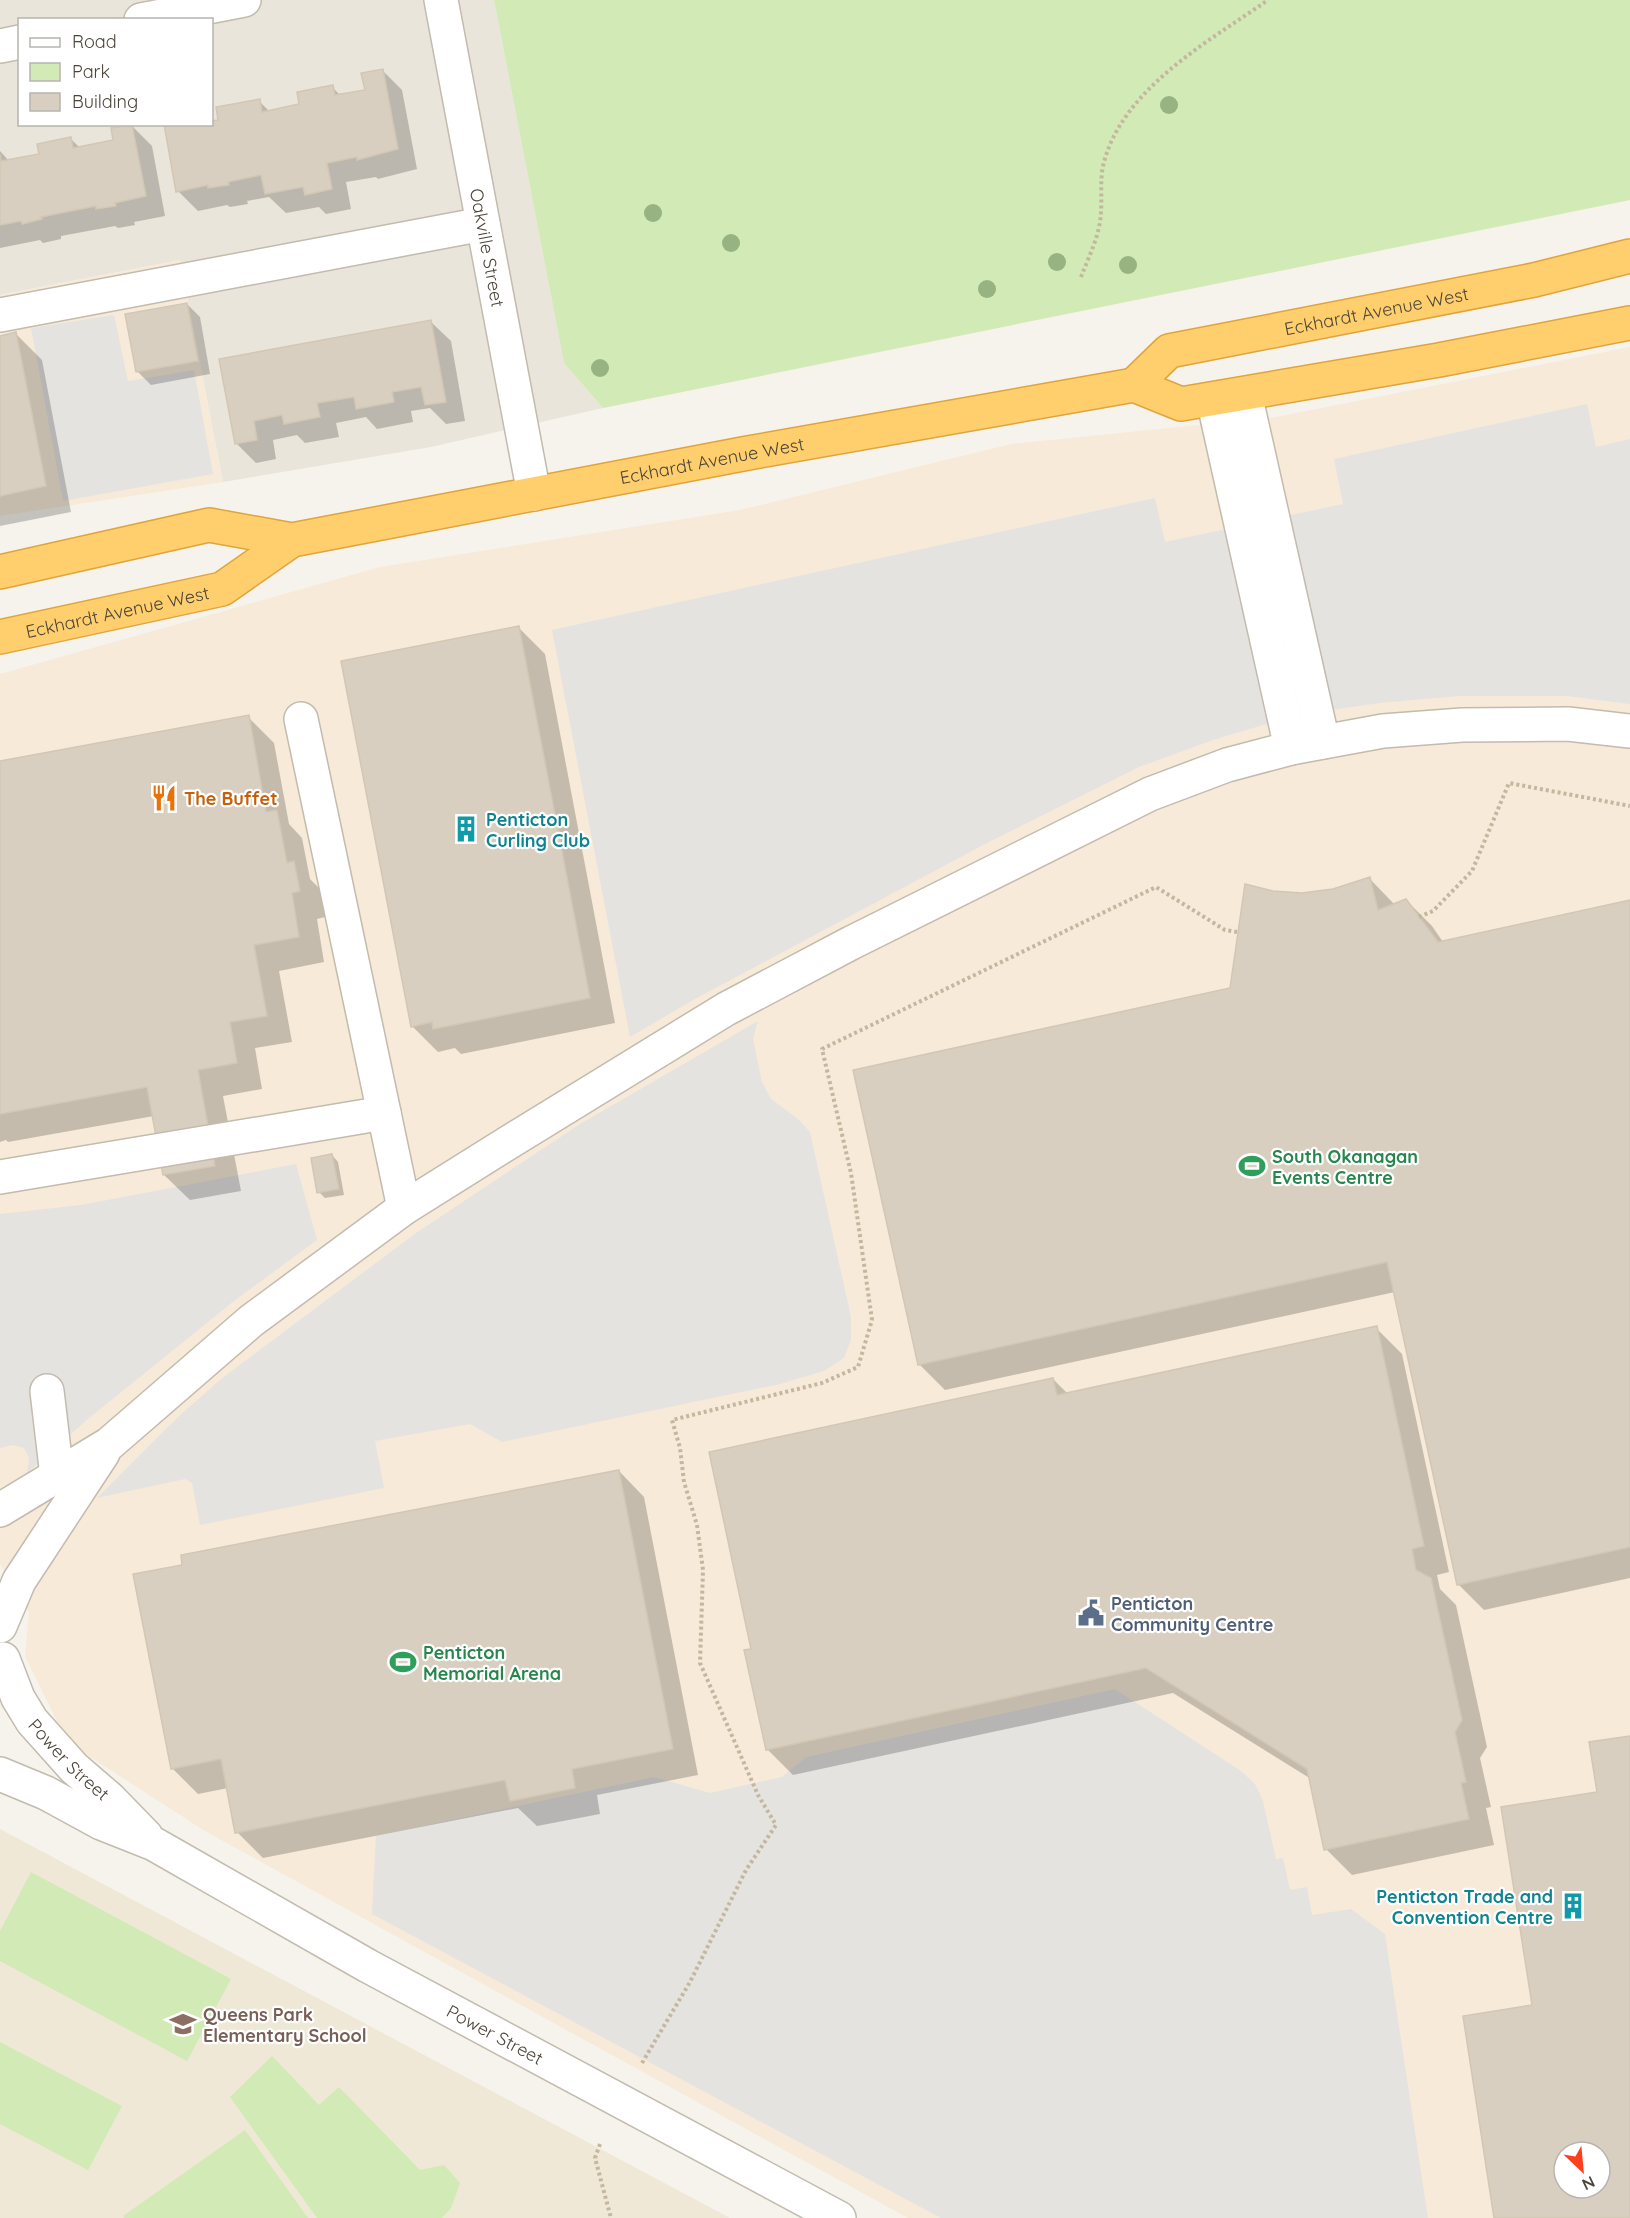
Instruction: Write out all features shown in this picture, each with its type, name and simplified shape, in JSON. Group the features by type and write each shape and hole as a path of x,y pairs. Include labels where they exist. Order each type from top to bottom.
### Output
{"highway":[{"name":"Eckhardt Avenue West","path":"8,568 208,525 292,540 1134,385 1169,351 1534,280 1630,256"},
{"path":"1134,385 1181,404 1439,360 1630,323"},
{"name":"Eckhardt Avenue West","path":"0,637 222,590 292,540"}],"street":[{"path":"151,18 244,0"},
{"name":"Oakville Street","path":"441,0 534,494"},
{"path":"0,46 18,42"},
{"path":"0,315 483,224"},
{"path":"1245,394 1323,742"},
{"path":"1213,399 1290,748"},
{"path":"301,719 404,1208"},
{"path":"0,1510 109,1444 250,1321 404,1208 598,1087 726,1010 851,943 1150,794 1227,765 1290,748 1383,731 1462,725 1568,724 1630,730"},
{"path":"0,1177 384,1113"},
{"path":"47,1391 57,1476"},
{"path":"0,1626 19,1581 109,1444"},
{"name":"Power Street","path":"1,1653 18,1698 32,1721 74,1767 110,1799 154,1844"},
{"name":"Power Street","path":"0,1774 46,1793 100,1823 154,1844 368,1966 839,2218"}],"path":[{"path":"1081,277 1097,238 1101,213 1102,167 1114,135 1146,92 1177,63 1268,0"},
{"path":"1419,917 1433,911 1472,871 1509,783 1630,806"},
{"path":"642,2063 690,1982 746,1870 776,1825 758,1794 700,1663 703,1570 697,1525 684,1482 680,1448 672,1420 822,1383 858,1367 873,1320 852,1173 822,1049 1156,887 1225,930 1238,932"},
{"path":"600,2144 595,2158 611,2218"}],"shaded area":[{"path":"0,0 494,0 564,363 603,408 431,447 223,482 180,260 0,295"},
{"path":"180,260 223,482 0,516 0,295"},
{"path":"114,315 128,381 194,370 213,474 63,501 31,328"},
{"path":"1630,347 1630,2218 908,2218 205,1831 67,1742 25,1656 29,1613 0,1564 0,674 380,567 740,510 1011,444 1276,417"},
{"path":"1587,404 1596,447 1630,439 1630,704 1567,696 1459,696 1379,703 1325,711 1270,723 1216,739 1139,767 985,844 695,999 630,1037 552,630 1155,498 1165,542 1343,504 1334,459"},
{"path":"758,1021 753,1039 762,1082 771,1099 798,1119 810,1132 851,1317 851,1340 844,1358 824,1371 780,1384 502,1442 470,1424 375,1441 384,1488 200,1525 192,1483 185,1479 97,1498 179,1416 221,1379 416,1233 580,1124"},
{"path":"296,1164 317,1240 234,1301 88,1419 27,1473 29,1458 24,1448 13,1445 0,1448 0,1214 81,1205"},
{"path":"1115,1689 1241,1771 1255,1784 1263,1801 1276,1859 1283,1858 1290,1890 1307,1887 1312,1915 1351,1909 1385,1934 1428,2218 941,2218 372,1914 376,1836 654,1777 710,1793 782,1777 806,1757"},
{"name":"Queens Park Elementary School","path":"0,1829 730,2218 0,2218"}],"green space":[{"path":"494,0 1630,0 1630,200 603,408 564,363"},
{"path":"31,1872 231,1979 187,2061 0,1961 0,1931"},
{"path":"0,2042 122,2106 88,2170 0,2124"},
{"path":"272,2056 319,2105 339,2087 420,2170 444,2165 460,2183 451,2208 442,2218 317,2218 230,2097"},
{"path":"245,2130 308,2218 124,2218 123,2216"}],"building":[{"path":"383,69 398,149 357,160 357,157 327,163 332,189 305,195 303,187 265,194 261,175 228,182 229,185 208,188 208,185 176,192 164,126 213,126 213,121 218,120 216,107 260,99 262,112 299,104 297,92 333,85 335,95 365,90 361,73"},
{"path":"132,126 146,196 115,203 116,206 96,209 96,206 41,217 42,219 22,224 21,221 0,225 0,154 1,161 39,154 37,144 71,137 73,148 113,140 111,128"},
{"path":"187,303 198,361 136,372 125,314"},
{"path":"431,320 446,402 425,405 421,387 392,392 394,402 356,409 354,397 317,403 320,417 284,424 282,415 254,421 257,440 235,444 219,359"},
{"path":"16,332 46,486 0,496 0,336"},
{"name":"Penticton Curling Club","path":"519,626 590,998 433,1029 432,1022 411,1027 341,661"},
{"path":"249,715 266,812 277,810 287,863 294,861 300,891 292,893 299,937 254,945 267,1016 230,1022 237,1063 198,1070 215,1166 163,1175 147,1087 0,1114 0,761"},
{"name":"South Okanagan Events Centre","path":"1370,877 1378,910 1406,899 1438,942 1630,900 1630,1547 1457,1585 1387,1262 918,1365 853,1070 1230,988 1245,884 1273,891 1302,893 1333,889"},
{"path":"332,1154 339,1189 317,1193 311,1158"},
{"name":"Penticton Community Centre","path":"1377,1326 1424,1546 1412,1549 1416,1570 1431,1578 1462,1720 1455,1732 1466,1782 1461,1783 1469,1819 1324,1850 1307,1769 1146,1668 766,1750 744,1650 751,1649 709,1452 1053,1378 1057,1395"},
{"name":"Penticton Memorial Arena","path":"619,1470 673,1749 572,1769 575,1788 510,1801 505,1780 235,1833 221,1759 171,1769 133,1574 182,1565 181,1555"},
{"name":"Penticton Trade and Convention Centre","path":"1630,1736 1630,2218 1494,2218 1463,2016 1532,2005 1501,1807 1597,1792 1589,1742"}],"place":[{"name":"The Buffet","path":"164,798"},
{"name":"Penticton Curling Club","path":"466,829"},
{"name":"South Okanagan Events Centre","path":"1252,1166"},
{"name":"Penticton Community Centre","path":"1091,1613"},
{"name":"Penticton Memorial Arena","path":"403,1662"},
{"name":"Penticton Trade and Convention Centre","path":"1573,1906"},
{"name":"Queens Park Elementary School","path":"183,2024"}]}
